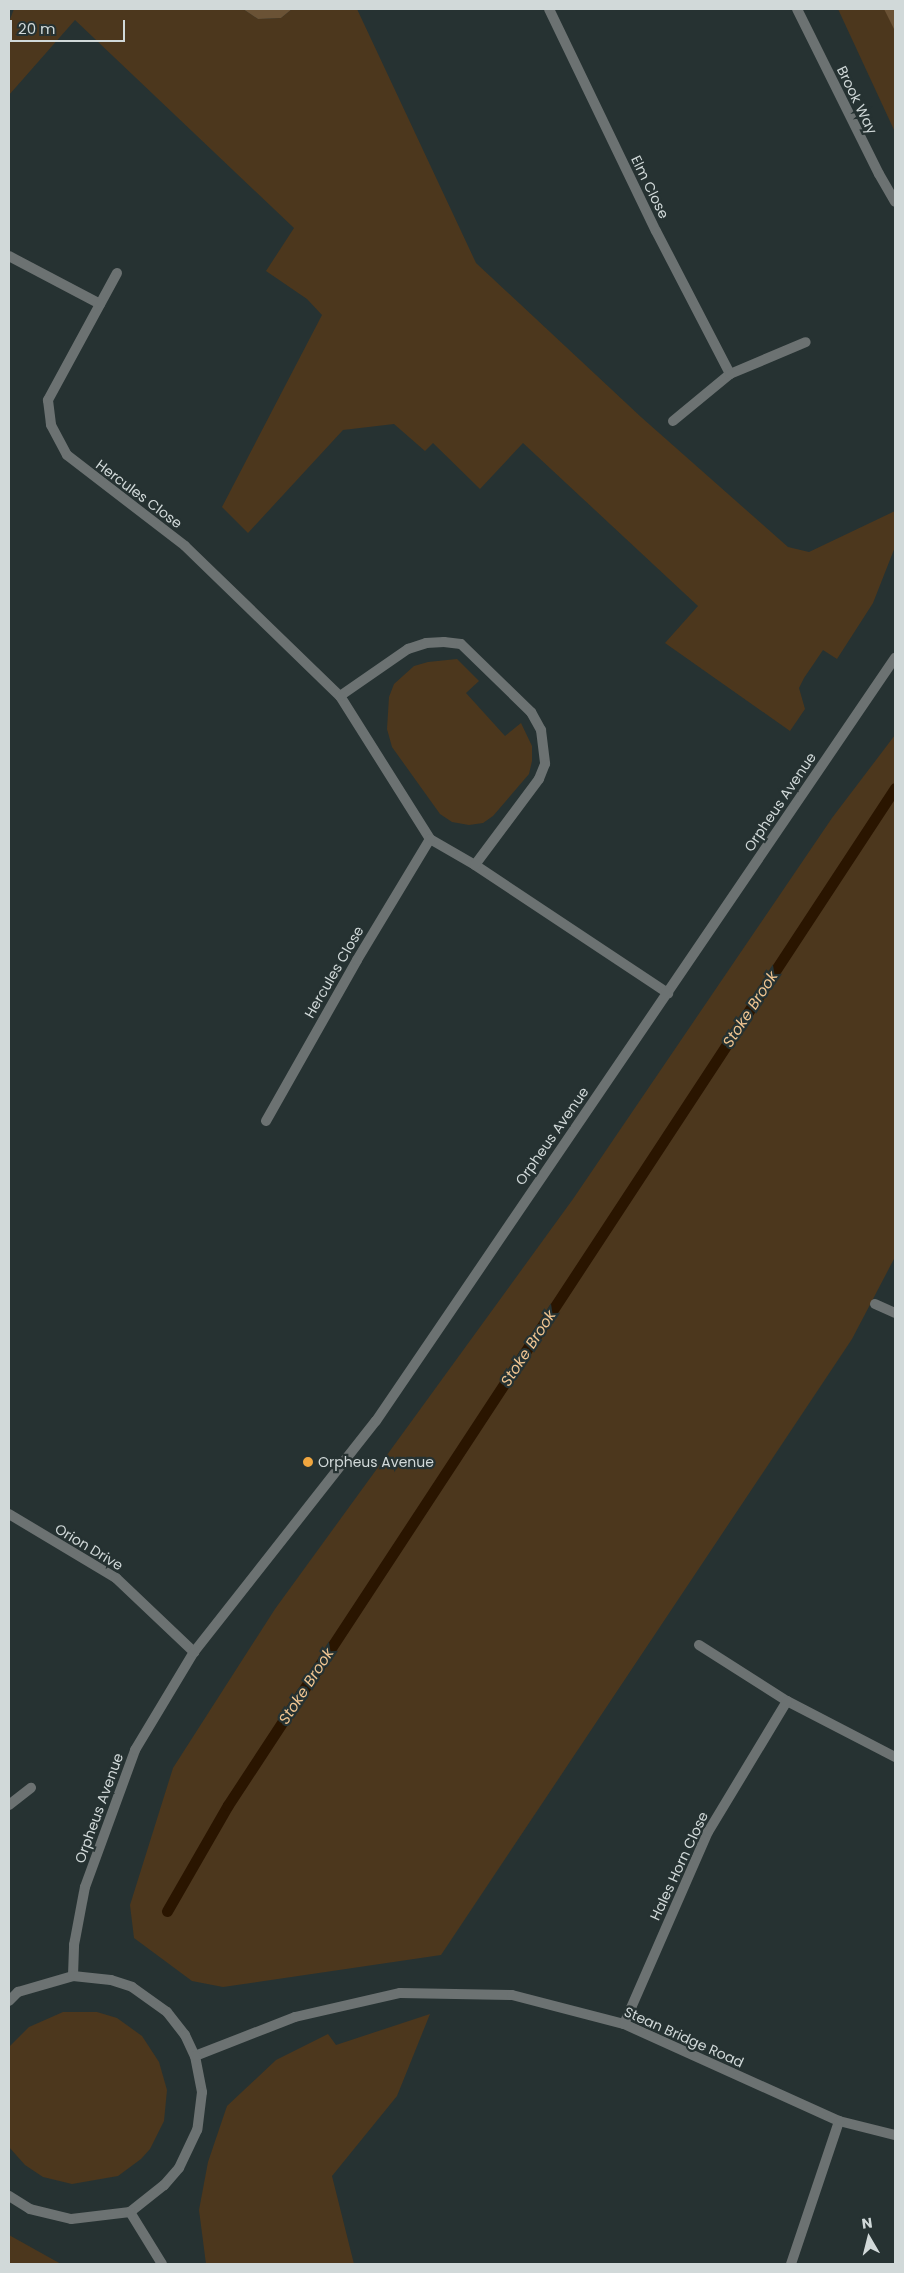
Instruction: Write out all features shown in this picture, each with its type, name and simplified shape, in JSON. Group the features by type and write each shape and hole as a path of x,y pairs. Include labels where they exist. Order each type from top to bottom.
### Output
{"street":[{"name":"Elm Close","path":"549,9 656,231 730,374"},
{"name":"Brook Way","path":"797,9 874,166 895,202"},
{"path":"9,256 100,304"},
{"name":"Hercules Close","path":"117,274 48,400 52,425 67,455 185,546 340,696 430,838 475,865 668,993"},
{"path":"673,421 730,374 806,342"},
{"path":"340,696 408,648 426,643 444,642 461,644 532,712 540,730 545,764 539,779 475,865"},
{"name":"Orpheus Avenue","path":"72,1976 74,1945 86,1887 135,1750 194,1652 376,1421 895,658"},
{"name":"Hercules Close","path":"266,1121 356,960 430,838"},
{"path":"875,1304 895,1313"},
{"name":"Orion Drive","path":"9,1514 116,1578 194,1652"},
{"path":"699,1645 787,1701 895,1757"},
{"name":"Hales Horn Close","path":"624,2024 708,1832 787,1701"},
{"path":"9,1805 31,1788"},
{"path":"9,2001 18,1992 72,1976 111,1980 132,1987 167,2012 185,2035 195,2056 202,2092 197,2130 179,2168 164,2185 130,2212 71,2218 30,2209 9,2196"},
{"name":"Stean Bridge Road","path":"195,2056 295,2017 400,1993 512,1994 624,2024 839,2121 895,2136"},
{"path":"790,2264 839,2121"},
{"path":"130,2212 162,2264"}],"shaded area":[{"path":"14,9 243,9 258,19 281,18 292,9 357,9 476,263 641,417 788,547 809,552 895,511 895,547 873,603 837,659 823,650 804,678 799,688 805,709 790,731 665,643 698,606 523,443 480,489 433,443 425,451 394,424 343,430 248,533 222,507 322,315 307,299 266,271 294,228 75,20 9,95 9,22"},
{"path":"243,9 292,9 281,18 258,19"},
{"path":"838,9 895,9 895,132"},
{"path":"884,9 895,9 895,31"},
{"path":"457,659 479,681 466,693 505,736 521,723 532,746 532,761 529,774 493,816 483,823 469,825 452,822 440,814 392,747 387,729 389,697 394,684 414,666 428,662"},
{"path":"895,735 895,1257 852,1339 441,1955 223,1987 192,1981 134,1938 130,1905 173,1768 275,1609 573,1199 832,818"},
{"path":"63,2012 97,2012 117,2018 142,2036 159,2062 167,2090 164,2121 150,2149 141,2159 118,2176 72,2184 43,2177 25,2165 9,2147 9,2047 29,2027"},
{"path":"430,2014 397,2096 332,2176 354,2264 206,2264 199,2210 208,2162 227,2106 276,2060 328,2034 336,2045"},
{"path":"9,2235 61,2264 9,2264"}],"waterway":[{"name":"Stoke Brook","path":"167,1911 228,1805 895,788"}],"place":[{"name":"Orpheus Avenue","path":"308,1462"}]}
